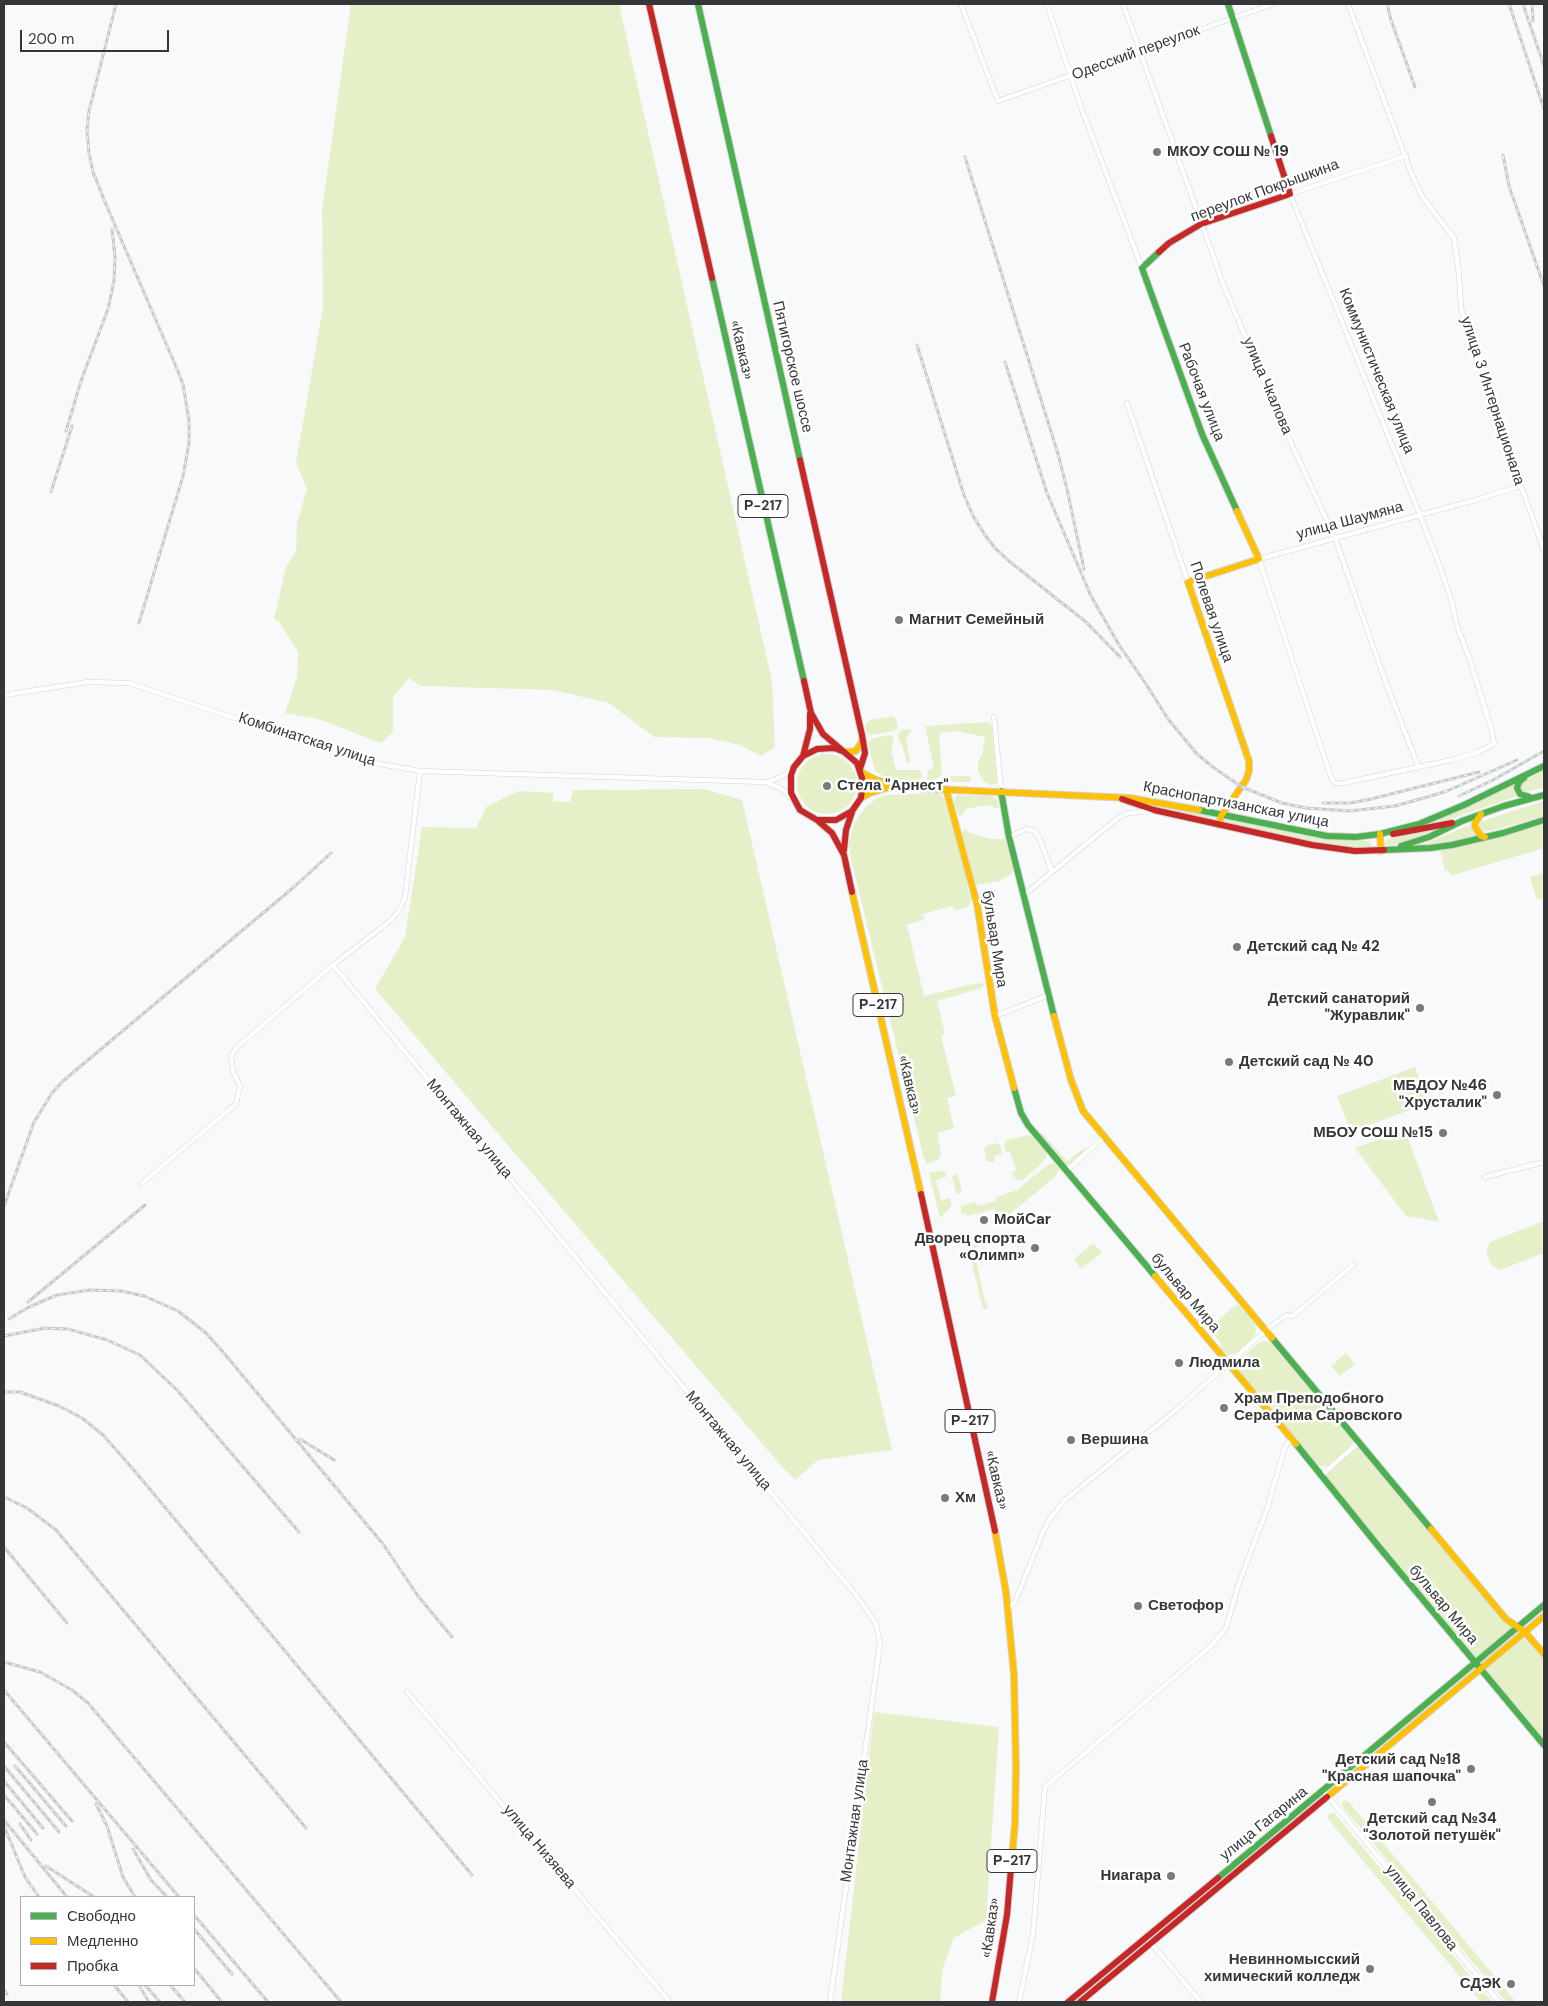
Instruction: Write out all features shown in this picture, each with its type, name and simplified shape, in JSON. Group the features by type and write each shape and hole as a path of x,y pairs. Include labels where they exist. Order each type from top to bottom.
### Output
{"main road":[{"name":"«Кавказ»","path":"649,4 808,701 816,724 827,739 851,757 861,771"},
{"name":"Пятигорское шоссе","path":"698,4 862,735 865,753 861,771"},
{"name":"Коммунистическая улица","path":"1228,4 1290,194"},
{"name":"переулок Покрышкина","path":"1142,268 1169,243 1201,224 1290,194"},
{"name":"Рабочая улица","path":"1142,268 1202,434 1259,559"},
{"name":"улица Шаумяна","path":"1188,582 1259,559"},
{"name":"Полевая улица","path":"1188,582 1249,761 1249,771 1245,782 1221,816 1219,825"},
{"name":"«Кавказ»","path":"794,767 803,756 810,729 808,701"},
{"path":"803,756 809,752 825,748 853,752 859,748 862,735"},
{"name":"Краснопартизанская улица","path":"861,798 880,789 900,787 1119,797 1145,799 1221,816 1327,836 1380,834 1437,817 1544,766"},
{"path":"794,767 790,784 794,801"},
{"path":"861,771 864,781 861,798"},
{"name":"Краснопартизанская улица","path":"861,771 876,780 900,787"},
{"path":"1526,775 1519,782 1517,788 1520,794 1533,798"},
{"name":"бульвар Мира","path":"946,789 977,904 989,988 1022,1116 1066,1171 1322,1475 1379,1548 1544,1745"},
{"path":"1001,791 1009,837 1078,1103 1088,1118 1264,1331 1506,1619 1524,1632 1544,1654"},
{"path":"1462,821 1402,833 1380,834 1384,850 1429,837 1481,814 1544,795"},
{"name":"Краснопартизанская улица","path":"1119,797 1154,810 1219,825 1355,851 1430,848 1487,837 1544,820"},
{"name":"«Кавказ»","path":"844,855 846,830 852,812 861,798"},
{"name":"«Кавказ»","path":"794,801 800,810 818,820 832,833 844,855 993,1521 1007,1609 1014,1675 1016,1768 1015,1824 1007,1915 992,2002"},
{"path":"818,820 836,820 852,812"},
{"path":"1481,814 1475,823 1475,827 1481,836 1487,837"},
{"name":"улица Гагарина","path":"1478,1666 1544,1605"},
{"name":"улица Гагарина","path":"1068,2002 1478,1666 1544,1616"},
{"name":"улица Гагарина","path":"1080,2002 1325,1793"}],"street":[{"name":"Одесский переулок","path":"961,4 998,101 1274,4"},
{"name":"Рабочая улица","path":"1046,4 1142,268"},
{"name":"улица Чкалова","path":"1123,4 1201,224 1276,410 1335,538 1386,684 1418,766"},
{"name":"улица 3 Интернационала","path":"1348,4 1423,198 1454,238 1461,308 1474,352 1544,550"},
{"name":"переулок Покрышкина","path":"1290,194 1406,156"},
{"name":"Коммунистическая улица","path":"1290,194 1420,515 1452,602 1456,623 1470,660 1492,731 1494,744 1491,747 1456,759 1418,766"},
{"name":"Полевая улица","path":"1127,403 1188,582"},
{"name":"улица Шаумяна","path":"1259,559 1520,486"},
{"name":"Рабочая улица","path":"1259,559 1334,782 1339,784 1418,766"},
{"name":"Комбинатская улица","path":"4,695 88,682 129,682 369,762 420,771 766,782 781,777 794,767"},
{"path":"994,718 1001,791"},
{"path":"141,1184 236,1104 240,1086 233,1071 231,1056 236,1048 333,965 390,921 399,911 405,897 420,771"},
{"name":"Комбинатская улица","path":"766,782 782,789 794,801"},
{"path":"1024,896 1118,817 1129,813 1154,810"},
{"path":"1009,837 1026,829 1034,831 1039,837 1052,872"},
{"name":"Монтажная улица","path":"333,965 848,1586 876,1624 880,1644 830,2002"},
{"path":"995,1016 1049,995"},
{"path":"1066,1171 1104,1137"},
{"path":"1485,1176 1544,1162"},
{"path":"1007,1609 1015,1602 1050,1519 1065,1500 1177,1409 1264,1331 1286,1315 1293,1316 1353,1265"},
{"path":"1019,2002 1033,1934 1045,1787 1211,1646 1226,1628 1238,1586 1264,1517 1285,1447 1291,1439"},
{"path":"1322,1475 1359,1442"},
{"name":"улица Низяева","path":"408,1692 670,2002"},
{"name":"улица Павлова","path":"1325,1793 1499,2002"},
{"path":"1147,1936 1201,2002"}],"green space":[{"path":"351,4 619,4 772,681 775,747 761,756 740,745 709,738 654,737 609,703 553,690 420,686 409,678 393,697 393,732 381,743 318,719 285,713 297,677 298,652 279,622 274,619 286,567 296,552 297,523 307,489 296,463 323,307 322,210"},
{"path":"893,716 896,719 898,728 894,731 871,735 866,732 865,725 870,720"},
{"path":"990,723 992,727 996,784 991,785 984,782 978,771 978,762 982,755 985,737 956,731 943,732 939,736 942,773 934,782 927,779 928,770 934,768 925,726"},
{"path":"912,729 906,739 910,762 907,763 898,734 902,730"},
{"path":"891,735 894,740 891,749 896,770 920,770 922,776 919,781 888,779 875,771 868,743 874,738"},
{"path":"827,754 844,759 852,767 857,784 852,801 844,809 827,814 810,809 802,801 797,784 802,767 810,759"},
{"path":"1544,770 1544,788 1525,792 1521,790 1520,786 1523,782"},
{"path":"950,776 970,776 971,779 970,782 955,782 947,780"},
{"path":"1516,782 1515,791 1517,796 1441,822 1420,827 1419,825"},
{"path":"704,789 742,800 892,1450 818,1460 795,1480 375,989 405,937 422,827 476,828 487,806 519,791 554,793 552,801 570,802 573,790"},
{"path":"938,793 944,798 966,876 968,891 972,899 969,906 955,911 952,906 923,914 924,920 907,925 924,996 976,983 984,984 982,988 937,1001 945,1034 941,1036 956,1096 947,1098 954,1128 937,1133 941,1153 938,1160 927,1164 924,1159 851,859 849,844 854,823 866,807 877,798 886,795"},
{"path":"956,796 992,796 997,800 999,808 997,809 990,805 965,809 963,815 959,816 954,803"},
{"path":"1544,801 1544,816 1489,831 1478,829 1479,822"},
{"path":"1176,809 1212,816 1215,819 1212,820 1179,812"},
{"path":"1226,819 1328,840 1370,841 1372,846 1371,848 1357,848 1289,837 1226,823 1224,821"},
{"path":"1544,822 1544,848 1450,876 1449,871 1445,871 1440,849"},
{"path":"1472,824 1478,837 1419,846"},
{"path":"965,829 970,833 990,839 1005,839 1014,870 1012,874 999,881 976,885 962,833"},
{"path":"1429,831 1430,834 1401,843 1387,846 1385,843 1388,839"},
{"path":"1544,873 1544,898 1537,900 1530,877"},
{"path":"1415,1067 1428,1103 1351,1132 1337,1096"},
{"path":"1405,1130 1439,1222 1406,1216 1355,1148"},
{"path":"1037,1131 1042,1133 1067,1161 1084,1148 1086,1150 1070,1164 1066,1165"},
{"path":"1029,1135 1034,1137 1047,1155 1044,1161 1023,1180 1017,1180 1011,1173 1016,1170 1010,1152 1006,1152 1004,1144 1008,1140"},
{"path":"997,1143 1000,1145 1002,1154 994,1156 995,1161 987,1162 984,1148"},
{"path":"1055,1163 1060,1168 1056,1176 999,1223 995,1209 967,1216 966,1213 961,1215 961,1206 975,1202 977,1206 996,1201 996,1197 1017,1190 1049,1164"},
{"path":"942,1171 946,1173 946,1177 936,1180 941,1200 949,1198 952,1203 950,1208 940,1218 929,1173"},
{"path":"955,1173 958,1176 962,1191 959,1195 956,1192 952,1177"},
{"path":"1544,1221 1544,1253 1500,1270 1491,1265 1486,1251 1490,1242"},
{"path":"985,1233 988,1234 988,1237 974,1250 970,1251 967,1240"},
{"path":"1093,1243 1102,1253 1081,1269 1074,1259"},
{"path":"983,1253 986,1257 976,1260 988,1307 986,1310 982,1306 970,1254"},
{"path":"1196,1301 1210,1319 1209,1323 1204,1325 1198,1321 1198,1316 1190,1306"},
{"path":"1239,1305 1255,1323 1256,1332 1252,1339 1236,1353 1229,1355 1221,1350 1220,1342 1209,1329 1234,1306"},
{"path":"1260,1342 1271,1343 1353,1440 1351,1446 1328,1466 1318,1466 1239,1370 1238,1361"},
{"path":"1346,1353 1355,1364 1340,1376 1331,1366"},
{"path":"1359,1442 1506,1619 1544,1654 1544,1745 1322,1475"},
{"path":"874,1712 999,1727 986,1920 954,1938 943,1967 940,2002 841,2002"},
{"path":"1345,1800 1349,1802 1516,2002 1506,2002 1342,1806"},
{"path":"1334,1813 1492,2002 1481,2002 1328,1819 1328,1815"}],"railway":[{"path":"116,4 89,111 87,130 89,153 93,172 105,202 183,384 189,421 189,443 183,476 139,623"},
{"path":"1387,4 1415,87"},
{"path":"1509,4 1544,109"},
{"path":"1523,4 1544,66"},
{"path":"1532,4 1533,21"},
{"path":"1503,155 1509,186 1544,286"},
{"path":"965,157 1058,454 1084,569"},
{"path":"66,431 81,381 108,309 114,281 115,257 112,229"},
{"path":"917,345 964,495 973,516 985,535 1009,561 1086,622 1120,657"},
{"path":"1005,362 1047,493 1091,596 1119,645 1168,719 1197,754 1214,768 1242,787 1282,803 1306,808 1350,811 1395,806 1447,791 1517,760"},
{"path":"51,492 72,426"},
{"path":"1459,796 1493,780 1544,751"},
{"path":"1323,803 1350,803 1371,799 1479,772"},
{"path":"4,1206 34,1122 52,1093 63,1081 294,887 331,853"},
{"path":"28,1302 145,1205"},
{"path":"9,1319 29,1307 57,1295 90,1290 122,1291 144,1296 178,1311 206,1333 223,1352 383,1544 418,1596 452,1637"},
{"path":"4,1336 45,1328 68,1329 107,1340 140,1355 178,1391 299,1532"},
{"path":"4,1392 20,1392 59,1406 82,1418 103,1435 472,1875"},
{"path":"300,1439 334,1460"},
{"path":"4,1497 27,1508 56,1530 306,1828"},
{"path":"4,1547 67,1623"},
{"path":"4,1662 40,1672 72,1690 88,1703 341,2002"},
{"path":"4,1690 178,1896"},
{"path":"4,1742 72,1821"},
{"path":"4,1766 59,1832"},
{"path":"15,1766 66,1826"},
{"path":"4,1781 43,1828"},
{"path":"4,1795 37,1834"},
{"path":"96,1804 107,1826 123,1877 134,1896"},
{"path":"4,1820 66,1896"},
{"path":"20,1824 31,1840"},
{"path":"4,1826 25,1877 38,1896"},
{"path":"133,1849 151,1880 166,1896"},
{"path":"46,1866 92,1896"},
{"path":"195,1916 268,2002"},
{"path":"195,1930 232,1974"},
{"path":"195,1969 221,2001"},
{"path":"115,1986 128,2002"},
{"path":"146,1986 160,2002"},
{"path":"171,1986 185,2002"},
{"path":"140,1987 149,2002"},
{"path":"4,1990 7,1994"}],"traffic: fast":[{"path":"698,4 800,460"},
{"path":"1228,4 1271,136"},
{"path":"1159,252 1142,268 1202,434 1237,511"},
{"path":"712,278 804,681"},
{"path":"1199,810 1327,836 1356,837 1380,834 1419,824 1464,805 1544,766"},
{"path":"1524,778 1519,782 1517,788 1520,794 1530,797"},
{"path":"1001,791 1009,837 1054,1016"},
{"path":"1401,846 1429,837 1462,821 1504,806 1544,795"},
{"path":"1384,850 1452,845 1503,833 1544,820"},
{"path":"1014,1088 1021,1113 1028,1125 1155,1276"},
{"path":"1272,1338 1431,1529"},
{"path":"1296,1444 1544,1745"},
{"path":"1218,1878 1544,1605"}],"traffic: slow":[{"path":"1219,825 1221,816 1246,780 1249,771 1249,761 1188,582 1259,559 1237,511"},
{"path":"845,752 856,751 862,741"},
{"path":"861,772 876,780 894,785"},
{"path":"861,798 890,787 1130,798 1199,810"},
{"path":"946,789 977,904 995,1016 1014,1088"},
{"path":"1481,814 1475,823 1475,827 1481,836 1485,837"},
{"path":"1380,834 1381,851"},
{"path":"852,892 921,1194"},
{"path":"1054,1016 1071,1080 1083,1111 1272,1338"},
{"path":"1155,1276 1296,1444"},
{"path":"1431,1529 1506,1619 1525,1632 1544,1654"},
{"path":"995,1531 1006,1592 1014,1675 1016,1768 1015,1824 1011,1868"},
{"path":"1327,1797 1544,1616"}],"traffic: jam":[{"path":"649,4 712,278"},
{"path":"1159,252 1169,243 1201,224 1290,194 1271,136"},
{"path":"800,460 862,735 865,753 860,769"},
{"path":"804,681 811,713 823,734 857,763 863,781 861,798 852,811 836,820 818,820"},
{"path":"803,756 810,729 810,714"},
{"path":"842,751 834,748 817,749 803,756 794,767 791,775 791,793 800,810 817,820 832,833 844,855 852,892"},
{"path":"1122,799 1154,810 1312,845 1355,851 1384,850"},
{"path":"844,850 846,830 852,812"},
{"path":"1393,834 1452,823"},
{"path":"921,1194 995,1531"},
{"path":"1080,2002 1327,1797"},
{"path":"992,2002 1007,1915 1011,1868"},
{"path":"1068,2002 1218,1878"}],"place":[{"name":"МКОУ СОШ № 19","path":"1157,152"},
{"name":"Магнит Семейный","path":"899,620"},
{"name":"Стела \"Арнест\"","path":"827,786"},
{"name":"Детский сад № 42","path":"1237,947"},
{"name":"Детский санаторий \"Журавлик\"","path":"1420,1008"},
{"name":"Детский сад № 40","path":"1229,1062"},
{"name":"МБДОУ №46 \"Хрусталик\"","path":"1497,1095"},
{"name":"МБОУ СОШ №15","path":"1443,1133"},
{"name":"МойCar","path":"984,1220"},
{"name":"Дворец спорта «Олимп»","path":"1035,1248"},
{"name":"Людмила","path":"1179,1363"},
{"name":"Храм Преподобного Серафима Саровского","path":"1224,1408"},
{"name":"Вершина","path":"1071,1440"},
{"name":"Хм","path":"945,1498"},
{"name":"Светофор","path":"1138,1606"},
{"name":"Детский сад №18 \"Красная шапочка\"","path":"1471,1769"},
{"name":"Детский сад №34 \"Золотой петушёк\"","path":"1432,1802"},
{"name":"Ниагара","path":"1171,1876"},
{"name":"Невинномысский химический колледж","path":"1370,1969"},
{"name":"СДЭК","path":"1511,1984"}]}
